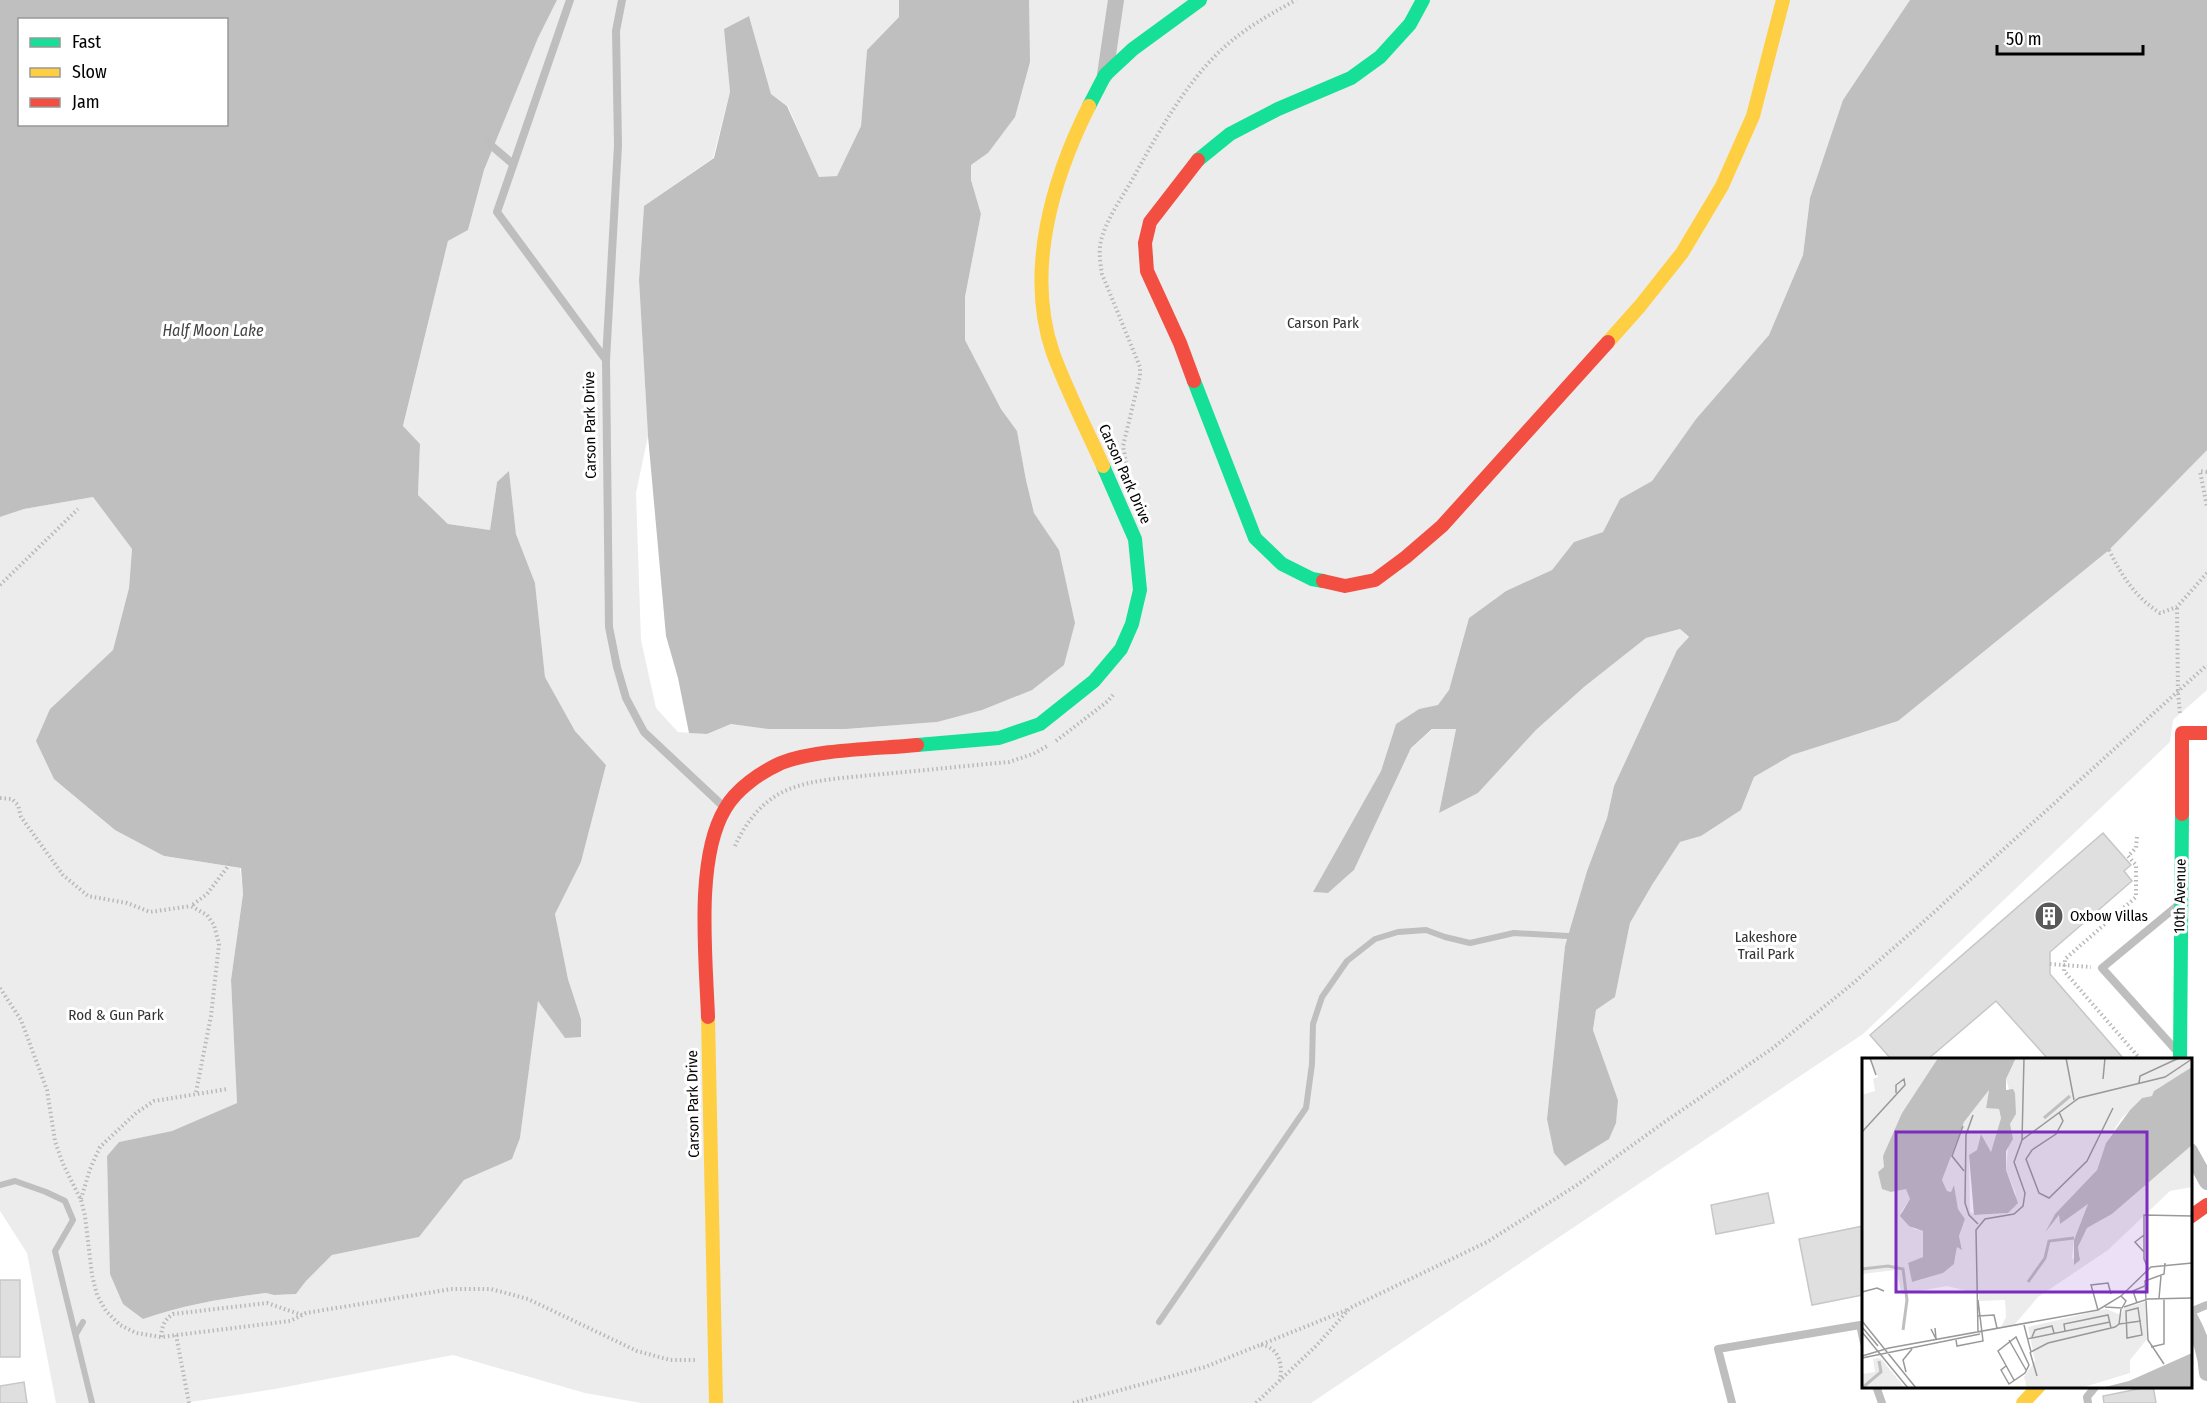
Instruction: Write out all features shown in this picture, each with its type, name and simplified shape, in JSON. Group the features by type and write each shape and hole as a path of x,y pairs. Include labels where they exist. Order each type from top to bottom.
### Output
{"street":[{"path":"1105,75 1116,0"},
{"name":"Carson Park Drive","path":"716,1403 705,898 707,863 715,831 725,808 741,790 761,774 782,763 828,753 999,738 1040,724 1094,681 1121,649 1132,624 1140,590 1136,538 1053,352 1043,310 1041,264 1050,210 1067,156 1105,75 1133,49 1200,0"},
{"path":"1423,0 1410,24 1388,49 1358,73 1278,109 1230,134 1195,162 1150,222 1145,243 1147,270 1180,343 1255,538 1282,564 1312,579 1346,585 1375,580 1442,526 1640,306 1682,253 1722,186 1753,116 1783,0"},
{"path":"2182,733 2207,733"},
{"name":"10th Avenue","path":"2179,1057 2182,733"},
{"path":"2192,1155 2207,1182"},
{"path":"2192,1216 2207,1205"},
{"path":"2192,1327 2196,1344 2206,1358 2207,1373"},
{"path":"2023,1403 2036,1394"}],"lane":[{"name":"Carson Park Drive","path":"622,0 616,32 618,145 606,360 609,627 626,698 644,732 725,808"},
{"path":"569,2 497,212 606,360"},
{"path":"486,141 513,164"},
{"path":"2179,904 2102,968 2179,1057"},
{"path":"2192,1311 2207,1305"},
{"path":"1732,1403 1718,1349 1860,1324 1862,1337"},
{"path":"1877,1388 1882,1403"},
{"path":"2088,1403 2086,1397 2094,1388"}],"path":[{"path":"1127,468 1123,446 1140,376 1140,367 1102,274 1101,240 1107,223 1158,134 1203,69 1218,53 1254,23 1296,0"},
{"path":"2207,472 2200,471 2207,507"},
{"path":"0,585 78,509"},
{"path":"2109,550 2116,565 2142,602 2160,614 2177,607 2207,573"},
{"path":"2177,607 2178,692 2182,733"},
{"path":"1073,1403 1205,1367 1350,1308 1487,1242 1577,1185 1773,1048 1851,986 2207,665"},
{"path":"732,851 739,836 760,808 786,790 831,780 1009,762 1033,754 1061,738 1108,701 1114,693"},
{"path":"0,798 12,799 18,805 21,818 63,875 88,896 127,903 150,912 191,906 207,894 232,861"},
{"path":"191,906 207,915 214,925 219,944 211,1016 196,1092"},
{"path":"2050,964 2089,967"},
{"path":"0,988 21,1020 47,1090 55,1140 63,1164 81,1200 85,1216 92,1275 97,1295 106,1311 120,1325 136,1333 160,1337 290,1321 306,1313 451,1289 491,1289 528,1299 637,1351 670,1360 702,1360"},
{"path":"81,1200 90,1169 100,1147 128,1120 154,1101 196,1092 228,1089"},
{"path":"160,1337 166,1318 173,1314 267,1303 303,1316"},
{"path":"1257,1403 1350,1308"},
{"path":"176,1335 189,1403"},
{"path":"1259,1345 1268,1346 1274,1350 1280,1360 1282,1370 1280,1381"}],"green space":[{"name":"Carson Park","path":"557,0 899,0 899,17 867,50 861,126 837,176 819,178 788,106 771,94 749,16 724,29 730,92 713,158 644,206 639,280 648,436 636,493 641,640 656,708 678,732 707,734 731,724 768,729 846,729 937,722 1059,550 1034,513 1017,431 1001,409 965,340 965,297 981,214 971,180 971,165 988,153 1029,0 1910,0 1884,40 1810,198 1803,255 1769,335 1696,419 1652,481 1620,499 1603,532 1574,542 1552,570 1506,591 1469,618 1449,690 1438,706 1419,709 1396,724 1381,771 1314,892 1328,893 1354,870 1411,748 1433,729 1456,729 1439,813 1478,793 1536,730 1584,687 1646,638 1680,629 1689,638 1677,650 1614,786 1607,818 1587,871 1565,946 1547,1119 1618,1100 1593,1030 1596,1010 1615,997 1630,923 1680,842 1701,836 1741,810 1754,777 1792,755 1898,721 2207,441 2207,690 2173,720 2170,742 1863,1034 1311,1403 641,1403 585,1393 453,1355 275,1389 184,1403 56,1403 27,1253 0,1211 0,517 24,509 93,497 132,549 129,588 113,650 50,709 163,856 240,868 243,894 231,980 237,1103 172,1131 119,1142 107,1156 108,1192 143,1319 219,1300 266,1293 296,1294 332,1255 419,1237 464,1180 512,1159 520,1138 538,1000 565,1038 581,1019 568,979 555,914 581,862 606,765 575,731 545,677 535,583 516,534 509,472 497,482 490,530 448,524 418,495 420,444 403,427 448,241 468,230 484,170 538,38"}],"water":[{"name":"Half Moon Lake","path":"0,0 557,0 538,38 484,170 468,230 448,241 403,426 420,444 418,495 448,524 490,530 497,482 509,471 516,534 535,583 545,677 575,731 606,765 581,862 555,914 568,979 581,1019 581,1037 565,1038 538,1001 520,1138 512,1159 464,1180 419,1237 332,1255 296,1294 266,1293 219,1300 143,1319 123,1304 110,1274 107,1156 119,1142 172,1131 237,1103 231,980 243,894 241,868 164,856 115,830 54,779 36,741 50,709 113,650 129,588 132,549 93,497 24,509 0,517"},
{"path":"899,0 1029,0 1030,62 1015,117 988,153 971,165 971,180 981,214 965,297 965,340 1001,409 1017,431 1034,513 1059,550 1075,623 1064,665 1032,690 982,710 937,722 846,729 768,729 731,724 707,734 689,733 678,678 666,636 648,436 639,280 644,206 714,158 730,92 724,29 749,16 771,94 787,106 819,177 837,176 861,126 867,50 899,17"},
{"path":"1910,0 2207,0 2207,450 2109,550 1898,721 1792,755 1754,777 1741,810 1701,836 1680,842 1630,923 1615,997 1596,1010 1593,1030 1618,1100 1616,1123 1609,1139 1565,1166 1554,1153 1547,1119 1565,946 1587,871 1607,818 1614,786 1677,650 1689,637 1680,629 1646,638 1584,687 1536,730 1478,793 1439,813 1456,729 1432,729 1411,748 1354,870 1328,893 1313,892 1381,771 1396,724 1419,709 1438,705 1449,690 1469,618 1506,591 1552,570 1574,542 1603,532 1620,499 1652,481 1696,419 1769,335 1803,255 1810,198 1843,100"}],"building":[{"name":"Oxbow Villas","path":"2103,833 2131,865 2124,871 2132,881 2050,952 2050,974 2123,1058 2047,1058 1996,1001 1929,1058 1890,1058 1870,1035"},
{"path":"1768,1193 1774,1223 1716,1234 1711,1205"},
{"path":"1862,1226 1862,1295 1812,1305 1799,1239"},
{"path":"0,1280 20,1280 20,1357 0,1357"},
{"path":"24,1382 27,1403 0,1403 0,1386"},
{"path":"2153,1388 2156,1403 2104,1403 2103,1396"}],"waterway":[{"path":"1159,1322 1306,1108 1312,1064 1313,1024 1322,997 1347,961 1375,939 1398,932 1426,930 1470,943 1514,933 1568,936"},
{"path":"0,1185 15,1181 65,1201 73,1220 55,1251 92,1403"},
{"path":"76,1334 83,1322"}],"traffic: fast":[{"path":"1089,106 1105,75 1133,49 1200,0"},
{"path":"1198,160 1230,134 1278,109 1351,78 1380,57 1410,24 1423,0"},
{"path":"1194,381 1255,538 1282,564 1312,579 1323,581"},
{"path":"917,745 999,738 1040,724 1094,681 1121,649 1132,624 1140,590 1135,539 1103,466"},
{"path":"2180,1058 2182,814"}],"traffic: slow":[{"path":"1608,342 1682,253 1722,186 1753,116 1783,0"},
{"path":"1089,106 1064,164 1054,195 1042,259 1042,291 1045,322 1053,353 1103,466"},
{"path":"708,1017 716,1403"},
{"path":"2023,1403 2037,1388"}],"traffic: jam":[{"path":"1194,381 1180,343 1147,271 1145,243 1150,222 1198,160"},
{"path":"1323,581 1345,586 1375,580 1406,557 1442,526 1608,342"},
{"path":"2182,814 2182,733 2207,733"},
{"path":"708,1017 704,910 706,881 709,854 716,830 730,802 757,776 795,758 829,752 917,745"},
{"path":"2192,1216 2207,1205"}],"place":[{"name":"Oxbow Villas","path":"2049,916"}],"park label":[{"name":"Lakeshore Trail Park","path":"1766,946"},
{"name":"Rod & Gun Park","path":"116,1015"}]}
